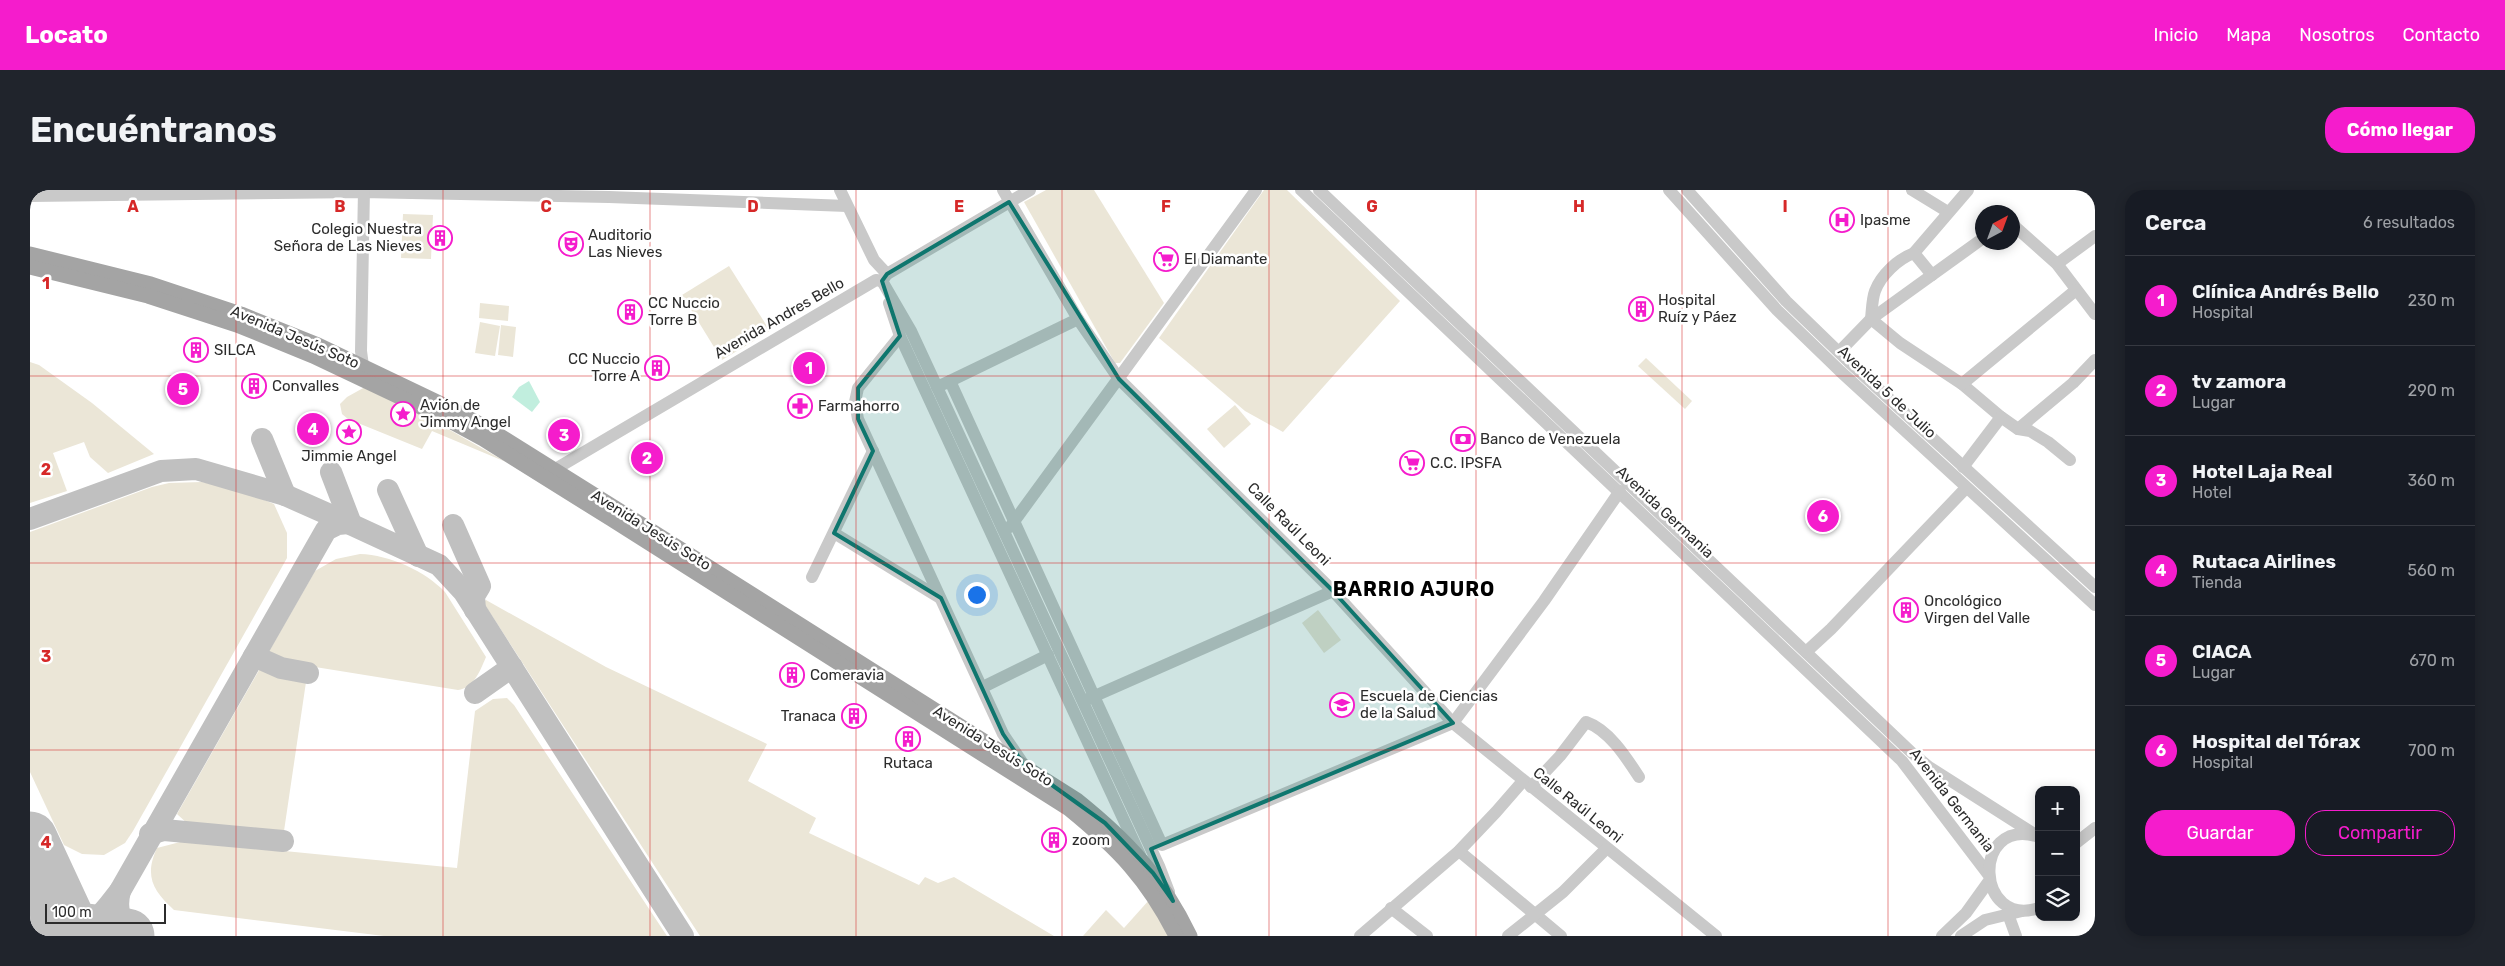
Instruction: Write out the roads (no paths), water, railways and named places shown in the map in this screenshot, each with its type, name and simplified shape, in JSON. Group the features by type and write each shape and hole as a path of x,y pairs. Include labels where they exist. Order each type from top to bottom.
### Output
{"main road":[{"name":"Avenida Jesús Soto","path":"30,254 151,284 209,302 294,334 457,425 549,473 1024,765 1084,806 1143,861 1163,885 1190,936"},
{"name":"Avenida Jesús Soto","path":"30,267 148,296 197,311 359,371"},
{"name":"Avenida Jesús Soto","path":"549,473 1070,809 1111,846 1152,892 1176,936"}],"street":[{"path":"840,190 882,278 911,331 1159,866 1173,902"},
{"name":"Calle Raúl Leoni","path":"1002,190 1078,319 1119,379 1333,591 1453,723 1606,849 1716,936"},
{"name":"Avenida Andres Bello","path":"549,473 1030,190"},
{"path":"1005,532 1015,522 1256,190"},
{"name":"Avenida Germania","path":"1302,190 1907,766 1989,877 1996,894 2002,901 2013,908 2033,909"},
{"name":"Avenida Germania","path":"1319,190 1916,758 2035,834"},
{"name":"Avenida 5 de Julio","path":"1669,190 1777,310 1966,488 2095,605"},
{"name":"Avenida 5 de Julio","path":"1687,190 1781,296 1963,467 2095,587"},
{"path":"1912,190 1948,212"},
{"path":"1871,319 1874,292 1886,273 1907,256 1914,253 1968,190"},
{"path":"30,196 364,191 521,193 847,206"},
{"path":"359,371 364,191"},
{"path":"2020,231 2057,264 2095,314"},
{"path":"2057,264 2095,236"},
{"path":"1839,352 1871,319 1975,244"},
{"path":"1914,253 1932,276"},
{"path":"882,278 900,336 1143,861 1152,892"},
{"path":"1962,384 2076,290"},
{"path":"937,387 1078,319"},
{"path":"1871,319 1900,343 1962,384 2001,418 2018,429 2030,431 2048,442 2070,460"},
{"path":"900,336 858,388 855,402 858,419 1003,734 1024,765"},
{"path":"2018,429 2073,383 2095,360"},
{"path":"950,381 1162,844 1453,723 1539,608 1620,492"},
{"path":"1963,467 2001,418"},
{"path":"812,577 873,451"},
{"path":"1806,652 1831,629 1966,488"},
{"path":"834,533 941,598"},
{"path":"1082,700 1096,697 1333,591"},
{"path":"982,687 1048,655"},
{"path":"1360,936 1459,851 1527,784 1560,756 1586,722 1593,724 1623,753 1639,777"},
{"path":"2080,841 2092,834"},
{"path":"1942,936 1966,913 1989,877 1990,859 2004,842 2017,835 2035,837"},
{"path":"1508,936 1563,892 1606,849"},
{"path":"1459,851 1561,936"},
{"path":"1391,908 1428,936"},
{"path":"1961,936 1985,920 2033,909"},
{"path":"2008,914 2016,936"}],"place":[{"name":"Ipasme","path":"1842,220"},
{"name":"Colegio Nuestra Señora de Las Nieves","path":"440,238"},
{"name":"Auditorio Las Nieves","path":"571,244"},
{"name":"El Diamante","path":"1166,259"},
{"name":"Hospital Ruíz y Páez","path":"1641,309"},
{"name":"CC Nuccio Torre B","path":"630,312"},
{"name":"SILCA","path":"196,350"},
{"name":"CC Nuccio Torre A","path":"657,368"},
{"name":"Clínica Andrés Bello","path":"809,368"},
{"name":"Convalles","path":"254,386"},
{"name":"CIACA","path":"183,389"},
{"name":"Farmahorro","path":"800,406"},
{"name":"Avión de Jimmy Angel","path":"403,414"},
{"name":"Rutaca Airlines","path":"313,429"},
{"name":"Jimmie Angel","path":"349,432"},
{"name":"Hotel Laja Real","path":"564,435"},
{"name":"Banco de Venezuela","path":"1463,439"},
{"name":"tv zamora","path":"647,458"},
{"name":"C.C. IPSFA","path":"1412,463"},
{"name":"Hospital del Tórax","path":"1823,516"},
{"name":"Oncológico Virgen del Valle","path":"1906,610"},
{"name":"Comeravia","path":"792,675"},
{"name":"Escuela de Ciencias de la Salud","path":"1342,705"},
{"name":"Tranaca","path":"854,716"},
{"name":"Rutaca","path":"908,739"},
{"name":"zoom","path":"1054,840"}],"district":[{"name":"BARRIO AJURO","path":"1414,589"}]}
